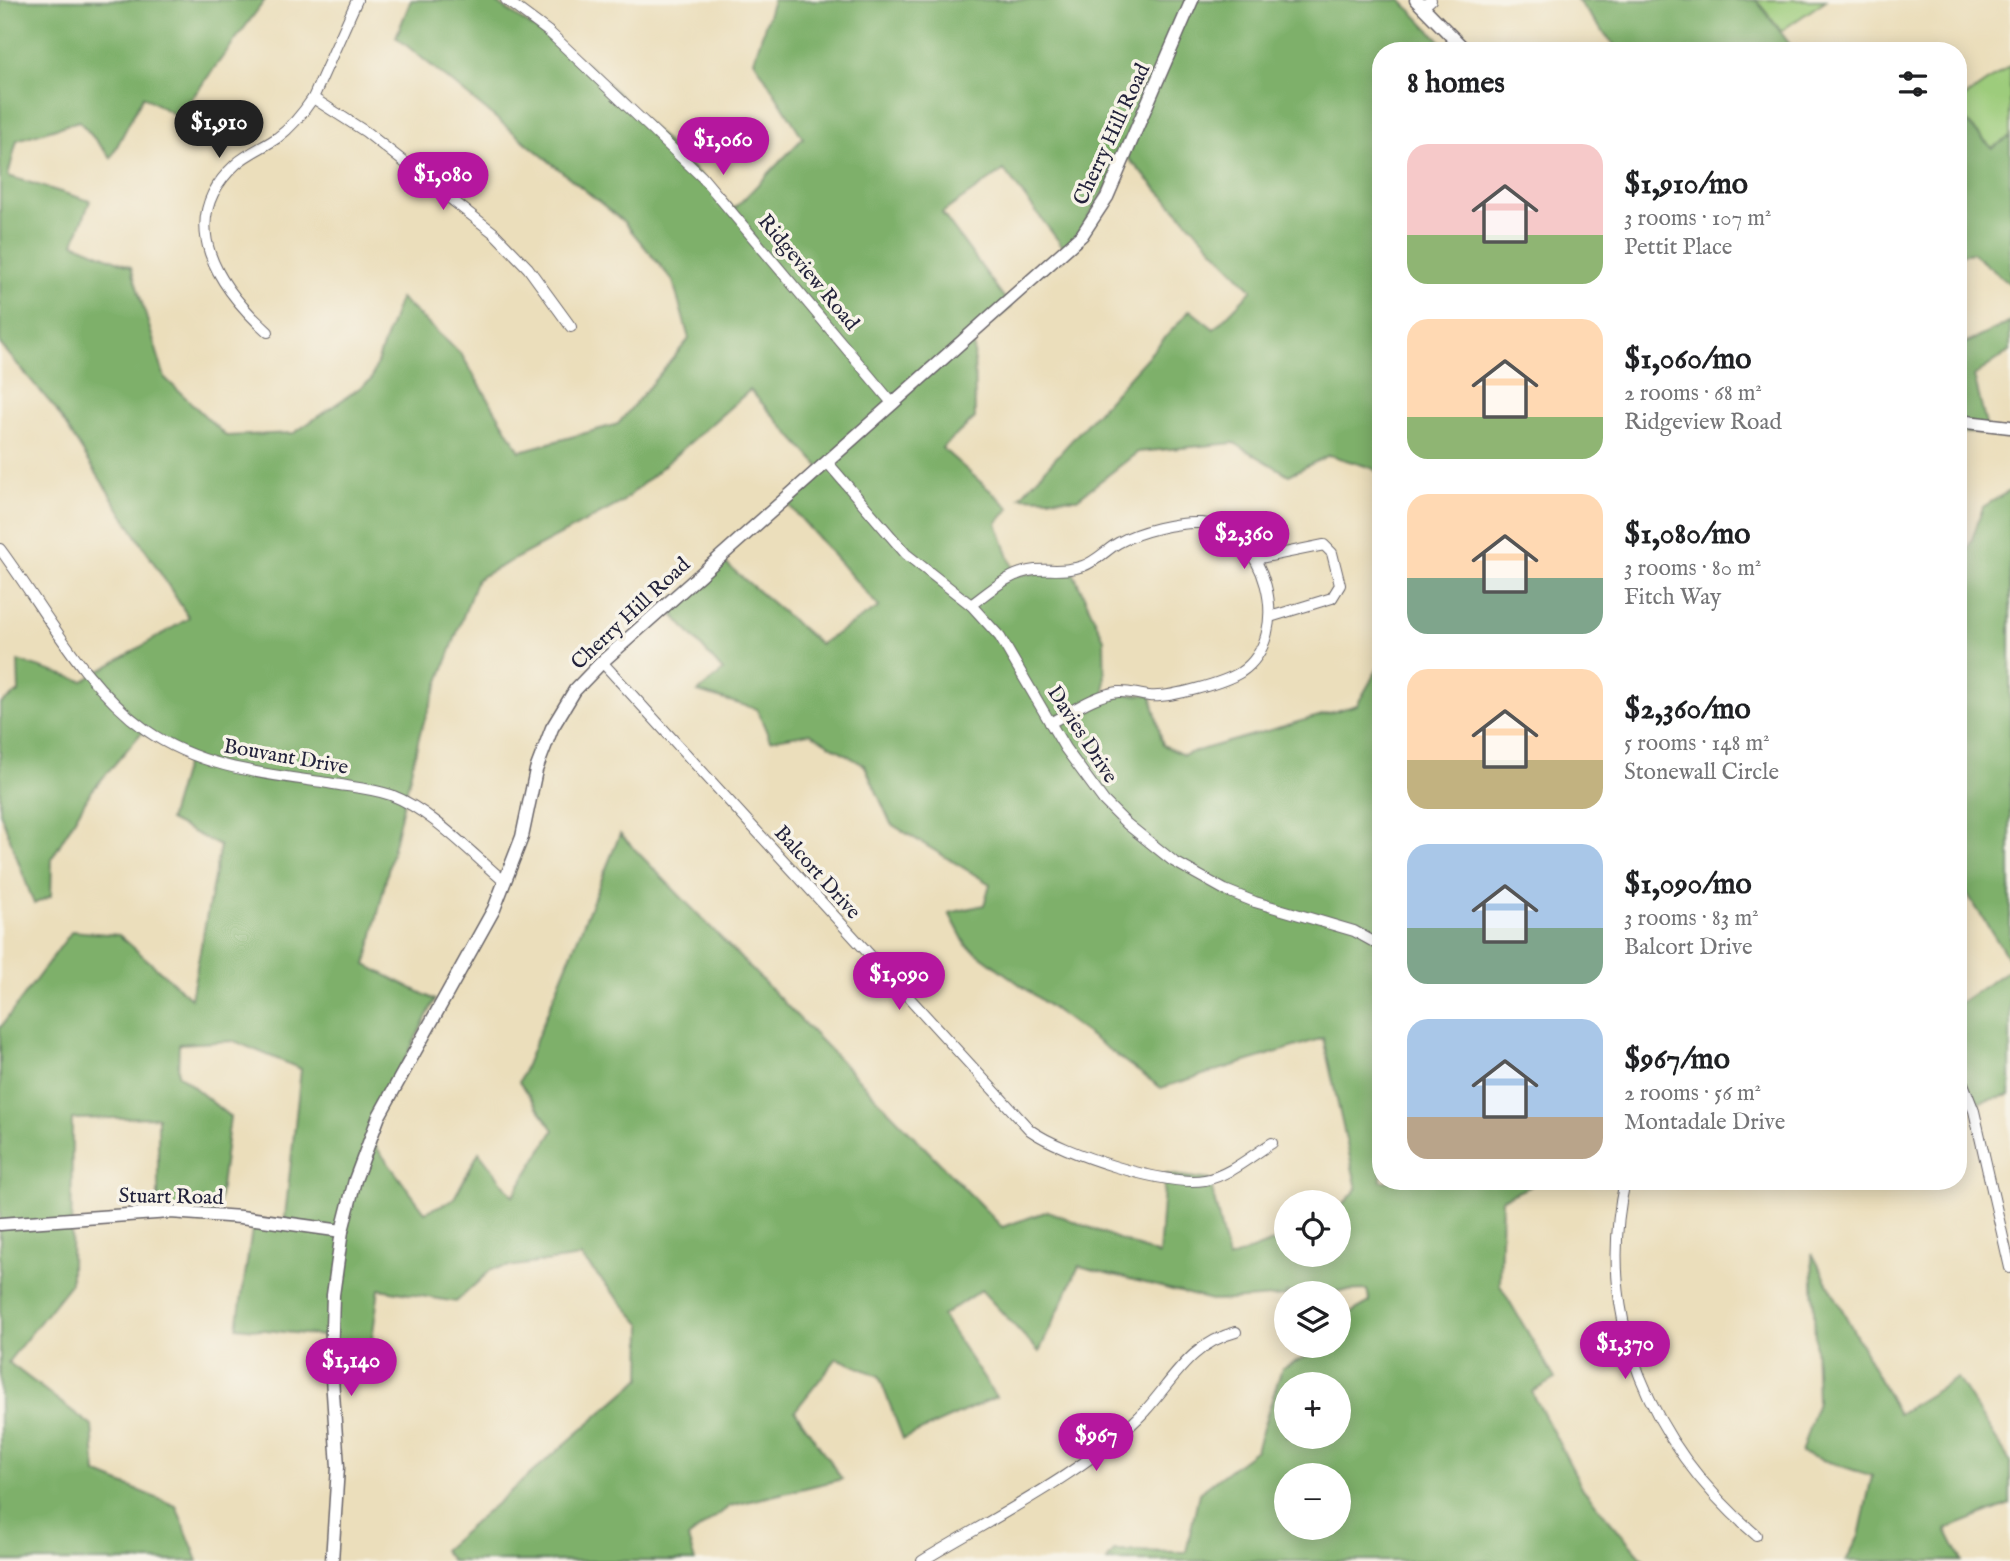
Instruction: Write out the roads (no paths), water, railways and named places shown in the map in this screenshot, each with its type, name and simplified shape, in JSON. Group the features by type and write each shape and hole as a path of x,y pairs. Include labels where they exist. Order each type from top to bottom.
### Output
{"street":[{"path":"268,332 245,312 214,268 207,236 208,212 218,186 231,169 291,126 313,98 357,0"},
{"name":"Ridgeview Road","path":"506,0 549,32 702,177 893,404"},
{"name":"Cherry Hill Road","path":"332,1561 338,1467 331,1333 342,1231 355,1180 379,1116 494,909 522,836 536,770 552,728 575,691 602,662 1067,250 1095,218 1192,0"},
{"path":"1423,2 1458,42"},
{"path":"313,98 366,132 494,233 528,268 571,327"},
{"path":"1967,422 2010,427"},
{"name":"Davies Drive","path":"827,462 902,549 971,605 1013,656 1071,758 1104,801 1135,831 1173,861 1245,898 1353,931 1372,941"},
{"path":"971,605 1012,576 1036,570 1073,569 1096,560 1128,538 1189,524 1215,526 1229,531 1247,547 1255,559 1270,617 1266,640 1259,653 1233,677 1159,696 1129,692 1103,696 1050,723"},
{"path":"1255,559 1324,545 1332,553 1340,585 1332,598 1270,617"},
{"name":"Bouvant Drive","path":"0,549 92,681 110,701 149,732 172,746 218,764 391,796 419,811 505,881"},
{"name":"Balcort Drive","path":"602,662 1016,1117 1044,1140 1088,1160 1194,1181 1220,1176 1272,1143"},
{"path":"1967,1094 1974,1111 2010,1268"},
{"path":"1624,1190 1618,1270 1623,1319 1638,1373 1663,1429 1691,1470 1710,1493 1756,1535"},
{"name":"Stuart Road","path":"0,1224 170,1212 241,1217 342,1231"},
{"path":"922,1561 1092,1457 1130,1426 1189,1356 1216,1339 1236,1332"}]}
